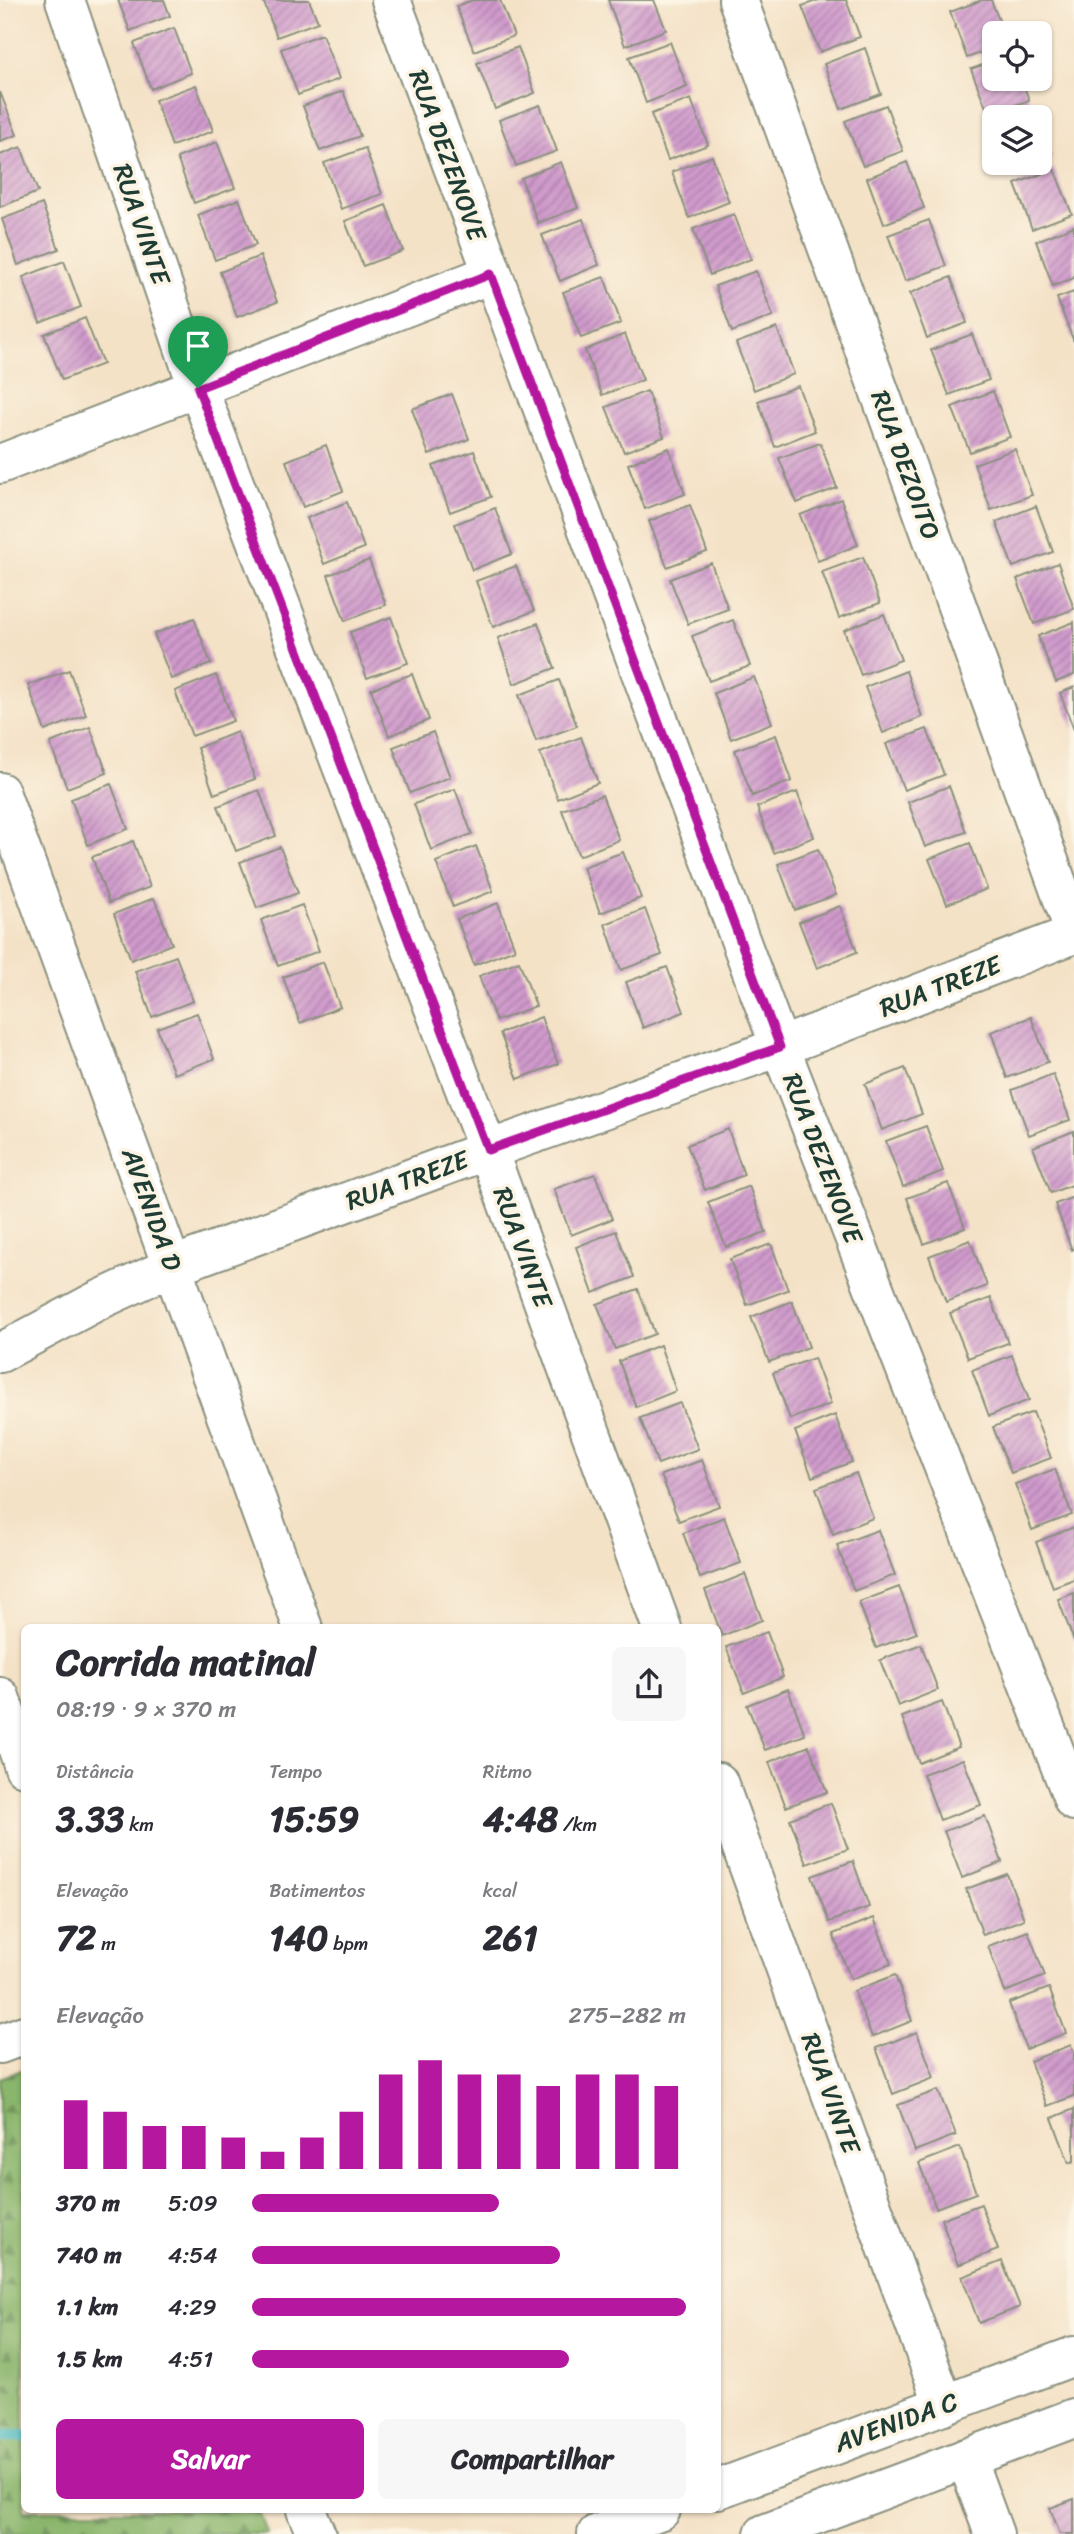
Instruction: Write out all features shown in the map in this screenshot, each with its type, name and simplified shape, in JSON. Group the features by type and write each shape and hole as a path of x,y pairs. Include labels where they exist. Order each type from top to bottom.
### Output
{"street":[{"name":"RUA VINTE","path":"65,0 198,388 488,1150 661,1624"},
{"name":"RUA DEZENOVE","path":"391,0 780,1047 1074,1801"},
{"name":"RUA DEZOITO","path":"738,0 1074,932"},
{"path":"0,464 491,274"},
{"name":"AVENIDA D","path":"0,792 302,1624"},
{"name":"RUA TREZE","path":"0,1353 95,1302 173,1266 488,1150 780,1047 1074,932"},
{"path":"0,1697 21,1758"},
{"name":"RUA VINTE","path":"721,1790 944,2405"},
{"path":"0,2044 21,2036"},
{"name":"AVENIDA C","path":"721,2488 1074,2356"},
{"path":"764,2534 1074,2418"},
{"path":"966,2458 994,2534"},
{"path":"307,2513 316,2534"},
{"path":"619,2525 653,2513"}],"green space":[{"path":"21,2070 21,2513 260,2513 267,2534 0,2534 0,2078"}],"building":[{"path":"118,0 164,0 170,16 130,31"},
{"path":"263,0 309,0 318,22 277,37"},
{"path":"473,0 500,0 514,36 474,51 456,6"},
{"path":"608,0 654,0 666,30 625,46"},
{"path":"819,0 846,0 860,37 820,52 802,6"},
{"path":"982,0 991,0 999,21 982,21 982,52 967,58 950,12"},
{"path":"174,28 191,73 151,89 134,43"},
{"path":"322,34 339,79 298,95 281,49"},
{"path":"670,42 687,87 646,103 629,57"},
{"path":"518,47 535,93 495,109 477,63"},
{"path":"865,48 881,94 841,109 824,64"},
{"path":"982,65 982,91 1026,91 1029,100 1016,105 985,105 971,69"},
{"path":"196,85 213,131 172,146 155,100"},
{"path":"343,91 360,136 320,151 303,106"},
{"path":"0,92 17,135 0,141"},
{"path":"691,99 708,145 668,160 651,114"},
{"path":"540,105 557,151 516,166 499,120"},
{"path":"886,105 903,151 863,166 845,121"},
{"path":"217,142 235,188 194,203 177,158"},
{"path":"21,147 38,192 0,207 0,155"},
{"path":"365,148 382,194 341,209 324,163"},
{"path":"712,156 729,202 689,218 672,172"},
{"path":"561,162 578,208 538,223 521,178"},
{"path":"907,162 924,208 884,224 867,178"},
{"path":"1054,169 1072,214 1032,229 1015,184 1038,175 1052,175"},
{"path":"239,199 256,245 215,260 198,215"},
{"path":"42,204 59,249 18,265 2,219"},
{"path":"386,205 403,251 363,266 345,221"},
{"path":"734,214 751,259 710,275 693,229"},
{"path":"583,219 599,265 560,281 542,235"},
{"path":"929,220 946,266 905,281 888,235"},
{"path":"1074,226 1074,278 1053,286 1036,241"},
{"path":"260,256 277,302 237,317 220,272"},
{"path":"64,261 81,307 40,323 23,277"},
{"path":"756,271 773,316 732,332 715,286"},
{"path":"604,277 621,323 581,338 563,292"},
{"path":"951,277 967,323 927,338 910,293"},
{"path":"1074,292 1074,342 1057,298"},
{"path":"85,318 103,364 62,380 44,334"},
{"path":"777,328 794,374 754,390 736,343"},
{"path":"625,334 643,380 602,395 585,350"},
{"path":"972,334 989,380 949,395 931,350"},
{"path":"798,386 815,431 775,447 758,401"},
{"path":"647,391 664,437 624,452 606,407"},
{"path":"993,391 1010,437 970,452 952,407"},
{"path":"452,394 469,439 429,455 412,409"},
{"path":"820,443 837,488 797,503 779,458"},
{"path":"326,445 343,491 303,507 286,461"},
{"path":"669,448 685,494 645,509 628,464"},
{"path":"1015,449 1032,495 991,510 974,464"},
{"path":"474,451 491,497 450,512 433,466"},
{"path":"841,499 858,545 818,561 800,515"},
{"path":"347,502 364,548 324,564 307,518"},
{"path":"690,505 707,552 667,567 649,521"},
{"path":"1036,506 1053,552 1013,567 996,522"},
{"path":"495,508 512,554 472,570 455,524"},
{"path":"863,557 880,603 839,618 822,572"},
{"path":"369,560 386,605 345,621 328,575"},
{"path":"711,563 728,609 688,624 670,579"},
{"path":"1058,563 1074,609 1034,624 1017,579"},
{"path":"516,566 534,611 493,627 476,581"},
{"path":"884,614 901,660 861,675 844,630"},
{"path":"391,617 408,663 367,678 350,632"},
{"path":"194,618 211,664 171,679 154,634"},
{"path":"733,620 750,666 709,681 692,636"},
{"path":"1074,622 1074,675 1056,682 1038,636"},
{"path":"538,623 555,668 514,684 498,638"},
{"path":"69,670 86,715 45,731 28,685"},
{"path":"906,671 922,717 883,733 865,687"},
{"path":"412,674 429,720 389,736 371,689"},
{"path":"216,675 233,721 192,736 175,691"},
{"path":"754,677 772,723 731,739 714,693"},
{"path":"559,680 577,726 536,741 519,695"},
{"path":"1074,687 1074,730 1060,693"},
{"path":"90,727 107,773 67,788 50,743"},
{"path":"927,729 944,775 904,790 886,744"},
{"path":"237,732 255,779 214,794 197,748"},
{"path":"433,732 450,777 410,793 393,747"},
{"path":"776,735 792,781 752,796 735,750"},
{"path":"581,737 598,783 558,799 540,753"},
{"path":"111,784 128,829 88,845 71,799"},
{"path":"949,786 966,832 925,847 908,802"},
{"path":"455,789 472,834 431,850 414,804"},
{"path":"259,790 276,836 236,851 218,806"},
{"path":"797,792 814,837 774,853 757,807"},
{"path":"602,795 619,840 579,856 562,810"},
{"path":"133,841 150,887 109,903 92,857"},
{"path":"970,843 987,889 947,904 929,859"},
{"path":"476,846 493,891 453,907 436,862"},
{"path":"280,847 298,893 257,908 240,862"},
{"path":"818,849 836,895 795,910 778,864"},
{"path":"623,852 641,898 600,913 583,867"},
{"path":"154,898 172,944 131,960 114,914"},
{"path":"498,903 515,949 474,965 457,919"},
{"path":"302,905 319,951 278,966 261,920"},
{"path":"840,906 857,952 817,968 799,922"},
{"path":"645,909 662,955 621,970 605,924"},
{"path":"176,956 193,1001 152,1017 135,971"},
{"path":"519,961 536,1006 496,1021 479,976"},
{"path":"323,962 340,1007 300,1023 283,977"},
{"path":"667,967 684,1012 643,1028 626,982"},
{"path":"197,1013 214,1059 174,1074 157,1028"},
{"path":"541,1017 558,1064 518,1079 500,1033"},
{"path":"1031,1017 1048,1062 1007,1078 991,1032"},
{"path":"905,1068 922,1114 882,1130 865,1084"},
{"path":"1053,1074 1070,1120 1029,1135 1012,1090"},
{"path":"926,1126 943,1171 903,1187 886,1141"},
{"path":"728,1129 744,1175 705,1190 687,1145"},
{"path":"1074,1131 1074,1184 1051,1193 1033,1147"},
{"path":"595,1174 612,1219 571,1235 554,1189"},
{"path":"948,1183 965,1228 924,1244 907,1198"},
{"path":"749,1186 766,1232 726,1247 708,1202"},
{"path":"1074,1197 1074,1249 1072,1250 1055,1204"},
{"path":"616,1231 634,1277 593,1293 576,1247"},
{"path":"970,1240 987,1286 946,1302 929,1256"},
{"path":"771,1244 788,1290 747,1305 730,1259"},
{"path":"638,1289 655,1334 615,1349 597,1304"},
{"path":"991,1298 1008,1343 968,1358 950,1313"},
{"path":"792,1301 809,1347 769,1362 751,1317"},
{"path":"660,1345 676,1391 636,1407 619,1361"},
{"path":"1012,1355 1029,1400 989,1416 972,1370"},
{"path":"814,1358 831,1404 790,1419 773,1373"},
{"path":"680,1403 698,1449 658,1464 640,1418"},
{"path":"1033,1412 1051,1458 1011,1473 993,1427"},
{"path":"835,1415 852,1462 812,1477 795,1431"},
{"path":"702,1460 719,1506 679,1521 661,1475"},
{"path":"1055,1469 1072,1515 1032,1530 1015,1484"},
{"path":"856,1473 873,1518 833,1534 816,1488"},
{"path":"724,1517 741,1563 700,1578 683,1533"},
{"path":"1074,1527 1074,1579 1053,1587 1036,1542"},
{"path":"878,1530 895,1575 854,1591 837,1545"},
{"path":"745,1574 762,1620 722,1636 721,1624 718,1624 705,1590"},
{"path":"899,1587 917,1633 876,1648 859,1602"},
{"path":"1074,1593 1074,1641 1058,1599"},
{"path":"767,1632 783,1677 744,1693 726,1647"},
{"path":"921,1644 938,1690 898,1706 880,1660"},
{"path":"788,1689 805,1735 765,1750 747,1705"},
{"path":"942,1702 959,1747 919,1763 902,1717"},
{"path":"809,1746 827,1792 786,1807 769,1762"},
{"path":"963,1759 981,1805 940,1820 923,1774"},
{"path":"831,1803 848,1849 807,1864 790,1819"},
{"path":"985,1816 1002,1862 962,1878 944,1831"},
{"path":"853,1861 869,1907 829,1922 812,1876"},
{"path":"1007,1874 1024,1919 983,1935 966,1889"},
{"path":"874,1918 891,1964 851,1979 833,1934"},
{"path":"1028,1931 1045,1976 1005,1992 988,1946"},
{"path":"895,1975 912,2021 872,2037 854,1991"},
{"path":"1049,1988 1066,2033 1026,2049 1009,2003"},
{"path":"917,2032 934,2078 893,2094 876,2048"},
{"path":"1071,2045 1074,2053 1074,2096 1047,2106 1030,2061"},
{"path":"938,2090 956,2135 915,2151 898,2105"},
{"path":"1074,2109 1074,2161 1069,2163 1052,2118"},
{"path":"960,2147 976,2193 936,2208 919,2163"},
{"path":"981,2204 998,2250 958,2265 941,2219"},
{"path":"1002,2261 1020,2307 979,2323 962,2277"},
{"path":"1074,2499 1074,2534 1060,2534 1050,2508"}],"waterway":[{"path":"0,2436 21,2436"}],"route":[{"path":"491,274 780,1047 488,1150 198,388 491,274"}]}
